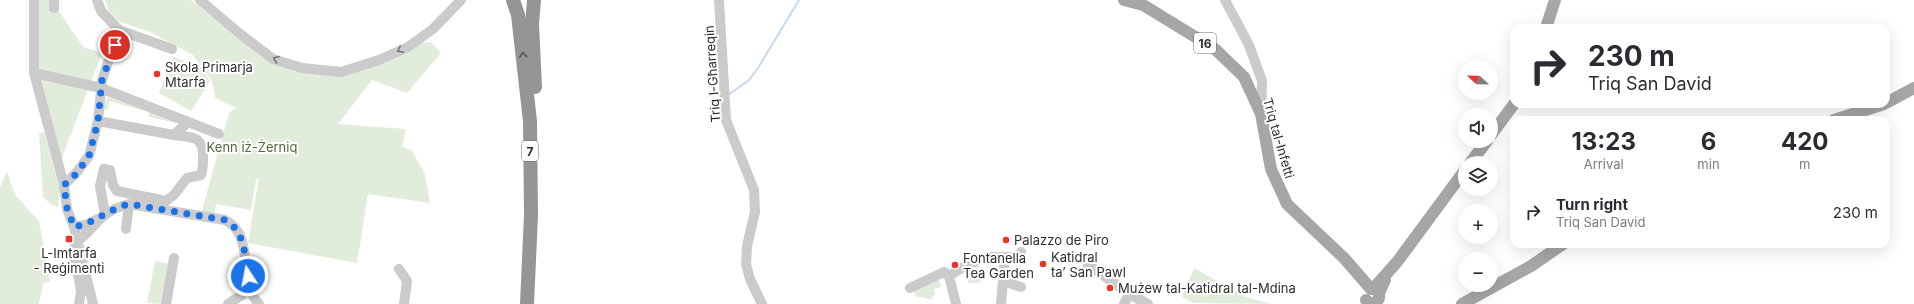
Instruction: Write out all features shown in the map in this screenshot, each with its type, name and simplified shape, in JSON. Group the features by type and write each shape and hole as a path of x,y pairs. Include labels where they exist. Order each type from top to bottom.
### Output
{"highway":[{"name":"7","path":"513,0 518,15 530,121 531,215 527,304"},
{"name":"7","path":"533,304 538,212 537,121 532,24 534,0"}],"main road":[{"name":"Triq tal-Infetti","path":"1124,0 1143,5 1215,49 1244,77 1261,114 1271,169 1287,204 1344,258 1358,274 1375,299"},
{"path":"1547,24 1555,0"},
{"path":"1890,100 1914,88"},
{"path":"1498,126 1511,108"},
{"path":"1846,116 1870,108"},
{"path":"1475,156 1482,148"},
{"path":"1375,299 1390,270 1458,179"},
{"path":"1462,304 1531,266 1557,248"}],"street":[{"path":"34,0 34,73 64,185 67,208 93,304"},
{"path":"97,0 101,11 119,30 172,49"},
{"path":"200,0 273,59 302,68 330,72 351,70 379,60 408,47 433,29 461,0"},
{"name":"Triq l-Għarreqin","path":"719,0 726,120 754,190 755,212 747,246 746,264 750,278 762,304"},
{"path":"1225,0 1249,45 1262,82 1261,114"},
{"path":"64,185 76,174 88,158 98,121 101,88 119,30"},
{"path":"34,73 101,88 187,123 219,134"},
{"path":"75,234 89,232 102,216 100,186 102,172 105,168 110,170 113,185 118,192 166,201 174,195 186,178 201,174 203,169 204,148 202,144 194,139 98,121"},
{"path":"174,135 187,123"},
{"path":"126,229 129,204"},
{"path":"79,304 82,291 71,240 75,234 86,225 116,207 129,204 225,220 233,224 240,234 251,289 254,299 259,304"},
{"path":"949,276 968,264 993,257 1021,257 1021,252"},
{"path":"1001,304 1005,257"},
{"path":"166,304 174,258"},
{"path":"1088,266 1089,265 1129,294 1148,304"},
{"path":"399,269 407,281 404,304"},
{"path":"910,288 944,272 949,276 956,304"},
{"path":"1003,281 1021,287"},
{"path":"228,304 251,289"},
{"path":"1124,304 1129,294"}],"green space":[{"path":"37,0 58,0 59,11 83,47 102,53 61,160 39,79"},
{"name":"Kenn iż-Żerniq","path":"105,0 191,0 265,59 295,71 340,76 422,43 431,42 441,53 407,93 372,80 338,124 406,129 402,146 412,151 425,174 430,203 368,194 357,263 248,243 259,177 256,180 251,210 216,204 214,215 201,214 229,113 236,108 215,98 212,81 193,55 150,32 120,22 109,12"},
{"path":"173,57 201,67 210,81 191,111 159,93"},
{"path":"108,96 177,122 177,123 149,117 149,112 109,101 108,110 103,109"},
{"path":"44,132 60,190 58,207 52,205 43,197 39,133"},
{"path":"7,171 15,195 39,221 50,281 43,284 39,304 0,304 0,188"},
{"path":"155,261 171,264 164,304 147,303"},
{"path":"979,264 980,283 968,283 967,267"},
{"path":"1194,268 1246,297 1271,304 1193,303 1182,297"},
{"path":"937,276 941,287 934,289 935,295 932,296 933,300 915,296 913,288"}],"waterway":[{"path":"728,95 749,80 758,68 799,0"}],"place":[{"name":"Skola Primarja Mtarfa","path":"157,74"},
{"name":"L-Imtarfa - Reġimenti","path":"69,239"},
{"name":"Palazzo de Piro","path":"1006,240"},
{"name":"Katidral ta’ San Pawl","path":"1043,264"},
{"name":"Fontanella Tea Garden","path":"955,265"},
{"name":"Mużew tal-Katidral tal-Mdina","path":"1110,288"}],"route":[{"path":"115,45 102,80 98,121 89,156 76,174 64,185 67,208 74,227 86,225 100,218 116,207 129,204 225,220 233,224 240,234 248,276"}]}
